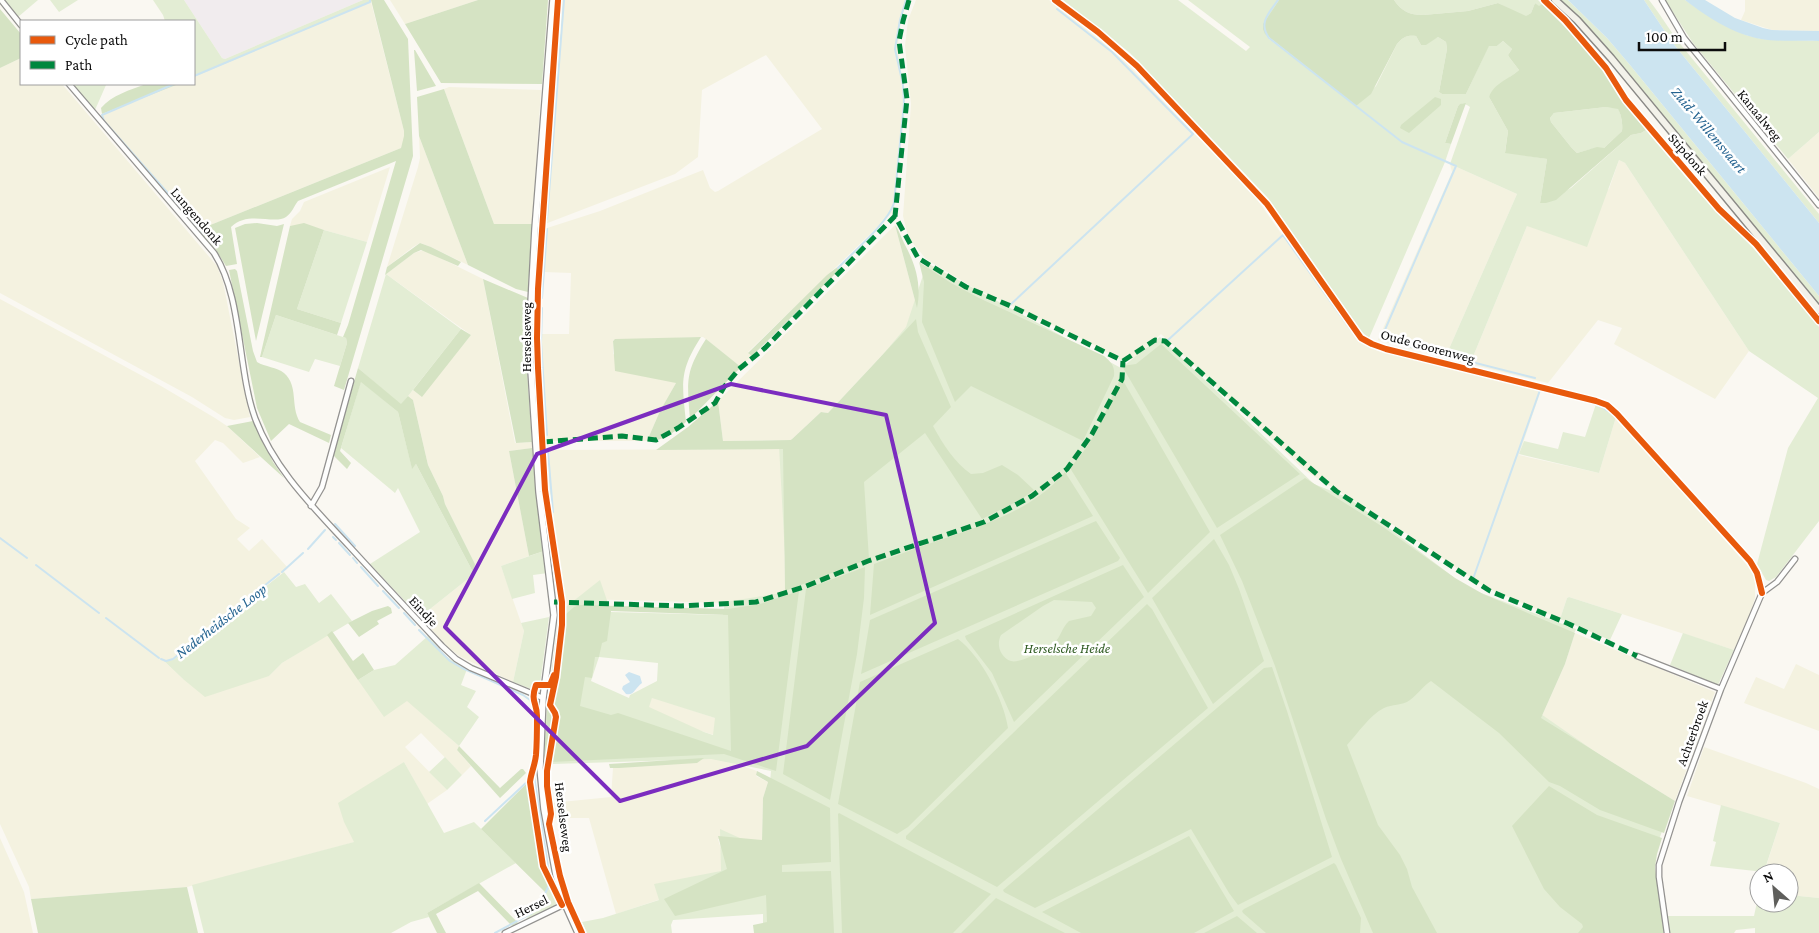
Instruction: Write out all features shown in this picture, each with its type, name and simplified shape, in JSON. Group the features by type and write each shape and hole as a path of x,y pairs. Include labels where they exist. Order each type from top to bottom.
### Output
{"main road":[{"name":"Stipdonk","path":"1556,0 1611,58 1819,310"}],"street":[{"path":"1,0 20,24"},
{"name":"Herselseweg","path":"553,0 528,340 539,492 554,608 543,698 540,768 544,809 556,875 565,904 578,933"},
{"name":"Oude Goorenweg","path":"1056,0 1098,32 1136,66 1267,204 1361,338 1386,349 1607,405 1750,561 1762,593"},
{"name":"Kanaalweg","path":"1662,0 1684,38 1819,205"},
{"name":"Lungendonk","path":"70,85 221,263 230,288 249,392"},
{"path":"311,506 322,487 351,381"},
{"name":"Eindje","path":"249,392 255,418 280,466 311,506 442,646 456,659 471,668 543,698"},
{"name":"Achterbroek","path":"1667,933 1659,865 1679,802 1720,689 1762,593 1777,582 1795,559"},
{"path":"1637,656 1720,689"},
{"name":"Hersel","path":"505,933 565,904"}],"highlighted area":[{"path":"731,384 886,415 935,623 807,746 620,801 445,627 537,454"}],"shaded area":[{"path":"184,0 363,0 225,59 222,58"},
{"path":"390,0 478,0 405,24"},
{"path":"558,0 908,0 901,19 898,45 904,111 894,211 748,352 752,356 741,367 703,337 613,340 613,354 676,383 660,411 647,441 542,441 539,334 569,334 571,273 544,272 544,229 600,211 703,170 710,188 715,192 718,191 822,129 766,55 702,90 698,157 675,174 545,224 546,158"},
{"path":"916,0 1049,0 1117,53 1256,198 1355,337 1371,346 1390,352 1541,390 1519,455 1599,473 1616,417 1753,572 1755,598 1734,650 1569,597 1560,619 1484,587 1406,533 1304,470 1161,334 1136,357 1121,360 1088,342 974,288 926,259 912,242 903,216 911,104 905,46 908,20"},
{"path":"1745,0 1819,0 1819,31 1772,30 1741,20 1745,11"},
{"path":"371,2 405,136 401,148 198,230 100,115 175,85 195,85 195,77"},
{"path":"20,58 20,85 63,85 217,266 223,282 250,417 234,420 225,418 192,397 0,293 0,68"},
{"path":"449,87 541,90 532,224 494,224 444,89"},
{"path":"1819,132 1819,198 1788,159"},
{"path":"419,136 468,265 420,243 387,267 418,167 420,158"},
{"path":"1619,160 1625,163 1749,351 1715,399 1614,344 1622,328 1598,320 1548,383 1470,364 1527,226 1609,189"},
{"path":"1450,164 1517,194 1445,358 1378,340 1452,172"},
{"path":"390,167 367,242 306,225 290,226 292,219 300,211 304,202"},
{"path":"895,225 917,308 916,319 828,413 821,412 791,440 723,441 718,401"},
{"path":"424,250 483,279 515,443 532,442 532,448 509,451 529,556 501,566 524,631 513,682 459,656 420,617 474,574 475,564 428,465 413,400 408,396 413,390 421,396 471,335 386,274 414,253"},
{"path":"0,299 161,386 215,418 227,426 260,457 243,463 223,443 215,440 195,461 236,519 250,528 237,539 249,551 262,539 288,568 173,660 165,662 183,679 269,676 282,663 327,635 384,716 407,700 459,746 457,750 471,766 462,775 421,733 405,747 447,790 427,804 404,762 355,842 187,887 31,899 29,887 0,824"},
{"path":"783,449 785,591 765,597 726,603 581,599 568,606 559,615 560,592 544,479 543,450"},
{"path":"1575,633 1715,692 1675,801 1541,718 1565,664"},
{"path":"1796,664 1819,675 1819,731 1744,703 1756,677 1784,689"},
{"path":"652,697 718,719 714,735 646,714"},
{"path":"1704,747 1819,789 1819,898 1799,896 1799,863 1767,863 1780,823 1687,796"},
{"path":"720,758 757,771 756,776 768,782 763,798 762,840 718,839 727,869 664,898 616,914 589,818 553,818 551,803 611,797 613,768"},
{"path":"0,838 24,892 33,933 0,933"}],"green space":[{"path":"4,0 38,0 18,17"},
{"path":"50,0 78,0 59,12"},
{"path":"153,0 184,0 222,58 225,59 363,0 371,0 371,2 195,77 195,20 165,20"},
{"path":"371,0 384,0 408,39 413,156 344,390 334,386 347,343 346,338 343,337 396,161 298,201 290,214 281,219 253,218 238,222 231,227 237,264 226,266 216,250 198,230 401,148 404,131"},
{"path":"478,0 548,0 542,84 441,83 405,24"},
{"path":"1063,0 1178,0 1246,51 1250,47 1188,0 1279,0 1267,19 1269,39 1356,105 1376,86 1397,44 1405,37 1416,36 1421,45 1438,37 1446,42 1447,49 1439,92 1442,94 1466,94 1489,45 1497,46 1503,41 1512,49 1508,55 1519,70 1499,85 1489,97 1508,131 1505,152 1547,159 1540,203 1571,188 1631,135 1646,130 1699,193 1754,249 1819,327 1819,521 1776,577 1769,581 1766,580 1757,564 1788,448 1818,398 1749,351 1625,163 1619,160 1587,247 1527,226 1470,364 1445,358 1517,194 1450,164 1470,107 1464,104 1458,106 1445,143 1451,144 1445,162 1369,338 1362,332 1268,198 1130,53"},
{"path":"1279,0 1394,0 1406,12 1423,15 1468,11 1498,3 1526,16 1531,13 1535,3 1539,6 1542,4 1594,56 1646,130 1631,135 1556,200 1540,203 1547,159 1505,153 1508,131 1489,97 1494,88 1519,70 1508,55 1512,49 1503,41 1497,46 1489,46 1466,94 1442,94 1439,92 1447,49 1446,42 1438,37 1426,45 1421,45 1416,36 1405,37 1397,44 1371,94 1356,106 1265,34 1263,24","holes":["1606,107 1618,109 1622,119 1622,131 1604,148 1597,147 1577,153 1551,122 1550,118 1554,113"]},
{"path":"1394,0 1538,0 1542,4 1539,7 1535,3 1531,13 1525,17 1498,3 1468,11 1423,15 1406,12"},
{"path":"1559,0 1568,0 1607,38 1819,296 1819,305 1628,72"},
{"path":"1644,0 1649,0 1681,45 1819,214 1819,223 1672,42"},
{"path":"1665,0 1685,0 1715,20 1746,35 1762,39 1819,41 1819,132 1788,159 1693,43"},
{"path":"0,9 20,33 20,58 0,68"},
{"path":"415,50 436,86 417,91"},
{"path":"74,85 106,85 95,110"},
{"path":"143,85 176,85 102,114 101,108 105,103 122,93"},
{"path":"444,89 494,224 532,224 528,292 516,289 468,265 419,136 417,97"},
{"path":"1435,97 1441,99 1441,105 1409,133 1400,128 1401,125"},
{"path":"1466,103 1451,144 1445,143 1458,106"},
{"path":"1606,107 1618,108 1622,119 1622,131 1604,148 1577,153 1551,122 1550,118 1554,113"},
{"path":"257,223 277,226 284,224 256,341 235,228 245,224"},
{"path":"304,223 324,230 297,309 341,323 337,335 276,315 262,357 260,357 290,226"},
{"path":"895,225 911,258 916,274 919,291 917,308"},
{"path":"324,230 367,242 341,323 297,309"},
{"path":"420,243 461,262 458,266 421,250 414,253 385,275 387,267"},
{"path":"919,262 951,283 979,298 1109,360 1113,367 1114,376 1083,441 971,386 955,402 922,322 924,282"},
{"name":"Herselsche Heide","path":"927,263 1121,368 1160,337 1314,484 1349,498 1468,588 1576,629 1538,712 1672,805 1652,858 1663,933 763,933 763,914 673,920 671,925 672,933 587,933 582,922 603,918 659,900 654,884 721,871 720,829 764,849 771,771 711,759 553,764 562,610 600,580 611,612 723,615 725,602 787,592 779,446 827,421 906,327","holes":["599,657 658,663 657,681 630,695 629,698 591,681","652,698 715,718 713,735 649,707"]},
{"path":"840,265 839,270 752,356 748,353 827,275"},
{"path":"235,269 257,362 278,369 289,378 293,390 295,409 300,422 331,435 329,443 289,424 271,441 257,408 229,270"},
{"path":"386,274 461,329 401,405 358,368"},
{"path":"483,279 528,298 527,371 532,442 516,443"},
{"path":"276,315 346,338 347,343 340,366 315,359 309,372 262,357"},
{"path":"916,319 918,332 951,407 933,426 945,446 959,464 971,474 983,473 1002,465 1018,475 1034,490 1020,500 982,519 925,433 864,482 869,559 785,591 783,449 656,450 688,427 718,401 723,441 791,440 821,412 828,413"},
{"path":"461,329 471,335 422,397 413,390"},
{"path":"701,337 689,359 684,378 686,422 673,433 663,438 647,441 660,411 676,383 615,371 613,341 615,339"},
{"path":"706,339 741,367 690,419 689,377 694,360"},
{"path":"1161,344 1300,474 1217,528 1122,366 1136,364"},
{"path":"358,368 401,404 408,396 413,400 428,465 475,564 474,574 416,464 412,469 398,412 361,382 340,451 351,463 347,469 333,455"},
{"path":"1121,377 1210,532 1148,593 1070,468 1094,436"},
{"path":"361,381 398,412 412,468 416,464 474,574 420,617 370,564 420,532 398,488 395,493 341,448"},
{"path":"1596,404 1605,408 1616,417 1599,473 1519,454 1524,441 1558,449 1563,432 1585,437"},
{"path":"253,421 273,462 284,478 227,426"},
{"path":"532,448 544,551 529,556 509,451"},
{"path":"1065,472 1093,516 870,615 874,564 1009,514 1039,496"},
{"path":"1305,478 1383,527 1455,578 1483,594 1575,633 1565,664 1541,718 1675,801 1664,833 1600,810 1560,786 1549,782 1499,733 1431,681 1407,702 1379,711 1347,745 1378,825 1400,855 1407,869 1412,887 1437,933 1373,933 1326,819 1275,666 1242,581 1220,535"},
{"path":"1096,521 1120,558 1118,561 861,674 870,620"},
{"path":"1214,539 1229,565 1239,589 1264,661 1213,704 1152,598"},
{"path":"544,551 548,573 533,575 535,593 512,599 501,566"},
{"path":"1123,565 1144,597 1014,722 992,673 965,636","holes":["1054,600 1092,602 1096,608 1091,616 1069,621 1056,641 1050,646 1026,658 1015,661 1007,659 1001,652 999,644 1001,635 1043,606"]},
{"path":"865,567 864,598 857,654 830,800 783,774 806,589"},
{"path":"284,572 296,587 305,584 319,603 331,594 352,621 282,663 269,676 205,697 164,661 173,660"},
{"path":"799,591 776,771 724,754 550,762 559,710 548,702 558,621 574,607 580,605 728,609 760,604","holes":["611,611 728,615 731,751 618,713 611,715 580,706 585,677 592,678 595,657 599,657 602,643 607,641"]},
{"path":"1569,597 1622,614 1610,640 1560,619"},
{"path":"1147,604 1152,609 1208,708 997,887 906,839 906,836"},
{"path":"388,606 391,608 392,613 377,621 379,624 359,637 348,623 372,611"},
{"path":"549,617 539,692 513,682 524,631 521,623"},
{"path":"332,631 353,661 363,653 374,670 358,680 327,635"},
{"path":"1683,633 1734,650 1718,685 1670,665"},
{"path":"428,636 447,657 467,669 461,685 476,691 467,707 479,717 459,746 407,701 384,717 358,680 374,670 395,665"},
{"path":"958,639 975,656 990,679 1002,705 1008,728 908,827 897,834 838,804 860,682"},
{"path":"1272,667 1332,857 1238,905 1191,829 1035,908 1004,892 1003,890 1264,668"},
{"path":"547,706 554,712 544,763"},
{"path":"459,746 500,788 521,769 526,773 500,798 457,750"},
{"path":"445,757 462,775 447,790 429,772"},
{"path":"704,758 697,763 619,768 610,768 609,764"},
{"path":"404,762 444,833 474,822 516,863 427,913 429,917 411,922 391,933 204,933 192,885 354,842 344,822 338,803"},
{"path":"757,771 830,808 831,862 782,865 782,872 831,871 834,933 754,933 753,925 767,922 766,895 675,916 664,899 727,869 718,836 762,840 763,798 768,782 756,775"},
{"path":"532,778 544,853 551,879 546,893 481,829"},
{"path":"1549,786 1597,815 1662,838 1655,867 1664,933 1578,933 1583,927 1582,924 1560,907 1544,889 1512,826"},
{"path":"1721,805 1780,823 1767,863 1749,863 1749,870 1710,866 1716,842 1713,841"},
{"path":"839,813 991,894 953,933 842,933"},
{"path":"1189,836 1234,911 1194,933 1081,933 1042,912"},
{"path":"1334,863 1361,918 1360,933 1266,933 1243,913 1244,909"},
{"path":"551,879 558,902 551,909 525,920 543,901"},
{"path":"479,883 518,923 512,926 478,891 436,914 446,933 437,933 427,913"},
{"path":"187,887 198,933 38,933 31,899"},
{"path":"1799,896 1819,898 1819,933 1755,933 1755,928 1736,930 1734,933 1670,933 1668,916 1754,916 1755,913 1799,913"},
{"path":"996,898 1065,933 961,933"},
{"path":"1237,916 1257,933 1204,933"}],"water":[{"name":"Zuid-Willemsvaart","path":"1568,0 1644,0 1672,42 1819,223 1819,296 1630,65 1607,38"},
{"path":"1685,0 1705,0 1735,18 1763,28 1772,30 1819,31 1819,41 1775,40 1751,37 1721,24"},
{"path":"629,672 640,676 642,683 633,693 626,694 622,689 623,686 630,682 625,675"}],"waterway":[{"path":"195,76 370,2 370,0"},
{"path":"547,219 564,0"},
{"path":"838,268 878,228 894,203 904,103 903,85 895,49 906,0"},
{"path":"1059,0 1085,20"},
{"path":"1278,0 1266,18 1264,28 1269,38 1402,142 1456,166 1381,339 1535,378"},
{"path":"1010,305 1193,134 1112,52 1057,9"},
{"path":"1110,40 1135,61"},
{"path":"172,85 102,115 104,121 204,234"},
{"path":"1159,86 1199,128"},
{"path":"542,298 547,229"},
{"path":"1168,340 1283,235 1351,330 1356,334"},
{"path":"542,308 541,342 547,435"},
{"path":"1370,345 1373,348 1384,350"},
{"path":"1444,366 1540,390 1473,579"},
{"path":"1540,390 1589,402 1615,416"},
{"path":"548,452 553,512"},
{"path":"335,524 355,546"},
{"name":"Nederheidsche Loop","path":"308,549 325,530"},
{"path":"333,537 336,540"},
{"name":"Nederheidsche Loop","path":"0,538 27,558"},
{"path":"339,543 350,555"},
{"name":"Nederheidsche Loop","path":"282,572 303,553"},
{"path":"353,558 357,563"},
{"name":"Nederheidsche Loop","path":"36,565 99,613"},
{"path":"361,567 378,586"},
{"name":"Nederheidsche Loop","path":"161,659 166,661 173,659 279,574"},
{"path":"383,591 399,608"},
{"path":"404,613 415,625"},
{"name":"Nederheidsche Loop","path":"106,618 159,658"},
{"path":"419,630 450,661 530,700 535,710 532,768"},
{"path":"529,775 529,780 534,776 549,873 549,885 539,907"},
{"path":"485,821 529,780"},
{"path":"495,933 532,913"}],"marked path":[{"path":"909,0 899,41 907,99 895,216 918,258 966,287 1013,307 1123,361"},
{"path":"543,442 622,436 656,440 678,428 715,403 724,387 739,369 765,348 895,216"},
{"path":"1123,361 1155,340 1165,341 1336,491 1490,591 1569,624 1637,656"},
{"path":"554,602 681,606 756,602 804,587 868,561 984,522 1032,496 1067,469 1092,434 1122,379 1123,361"}],"cycle path":[{"path":"558,0 538,289 537,338 545,490 562,602 562,625 556,677 550,705 556,717 547,771 547,786 551,814 549,824 560,876 568,902 582,933"},
{"path":"1055,0 1098,32 1137,66 1267,204 1361,338 1386,349 1607,405 1750,561 1757,573 1762,593"},
{"path":"1544,0 1565,20 1606,68 1626,100 1719,209 1756,244 1819,321"},
{"path":"554,675 550,685 536,685 534,691 537,711 537,745 530,782 543,866 562,905"}]}
